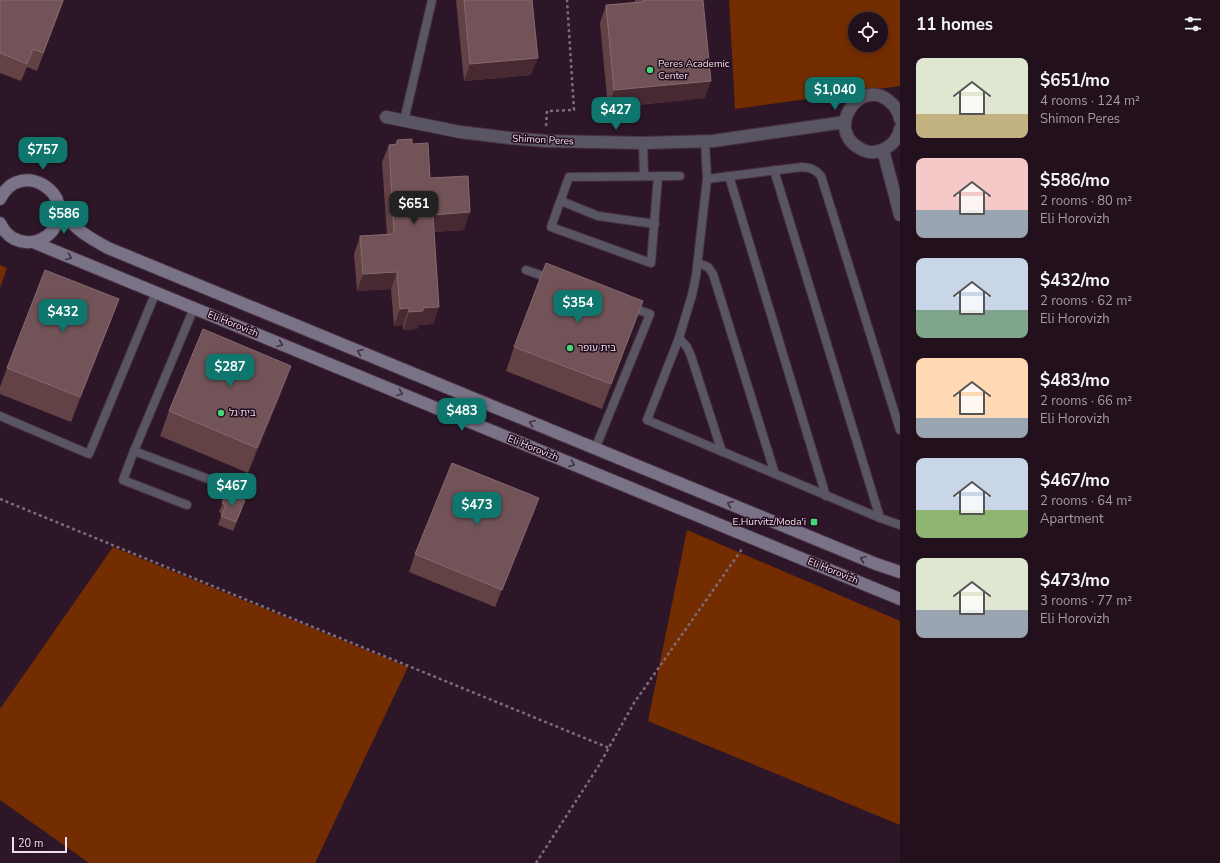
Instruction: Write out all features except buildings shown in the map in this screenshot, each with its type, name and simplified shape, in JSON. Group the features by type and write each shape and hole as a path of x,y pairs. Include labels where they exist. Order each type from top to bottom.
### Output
{"street":[{"path":"900,116 895,106 887,99 873,95 863,97 852,104 847,113 845,122 846,132 855,146 874,152 883,150 894,142 900,129"},
{"name":"Shimon Peres","path":"386,117 460,132 546,141 643,143 705,141 845,122"},
{"path":"883,150 900,215"},
{"path":"0,199 7,189 6,186 24,180 33,180 41,183 52,191 66,218 76,228 91,239 108,248 876,564 900,572"},
{"path":"33,242 47,236 54,228 59,214 58,203"},
{"name":"Eli Horovizh","path":"0,225 7,234 15,239 24,242 33,242 156,292 900,599"}],"lane":[{"path":"404,121 432,0"},
{"path":"705,141 707,179 698,263 692,295 679,338 647,420 826,496 900,525"},
{"path":"643,143 644,176"},
{"path":"707,179 802,167 817,170 821,176 900,430"},
{"path":"774,170 880,518"},
{"path":"658,176 651,263 552,227 569,177 644,176 658,176 680,176"},
{"path":"729,176 826,496"},
{"path":"561,201 598,216 655,224"},
{"path":"698,263 708,267 713,274 775,474"},
{"path":"526,270 562,282"},
{"path":"0,416 89,454 156,292"},
{"path":"595,449 650,314 621,303"},
{"path":"188,505 123,480 194,308"},
{"path":"679,338 687,347 691,356 722,452"},
{"path":"134,451 235,489"}],"path":[{"path":"546,141 547,111 574,110 567,0"},
{"path":"0,499 609,748"},
{"path":"536,863 609,748 634,703 751,538"}],"shaded area":[{"path":"729,0 900,0 900,86 735,109"},
{"path":"0,265 7,268 0,288"},
{"path":"687,530 900,621 900,825 648,721"},
{"path":"113,547 408,667 315,863 89,863 0,800 0,709"}],"place":[{"name":"Peres Academic Center","path":"650,70"},
{"name":"בית עופר","path":"570,348"},
{"name":"בית גל","path":"221,413"},
{"name":"E.Hurvitz/Moda'i","path":"814,522"}]}
